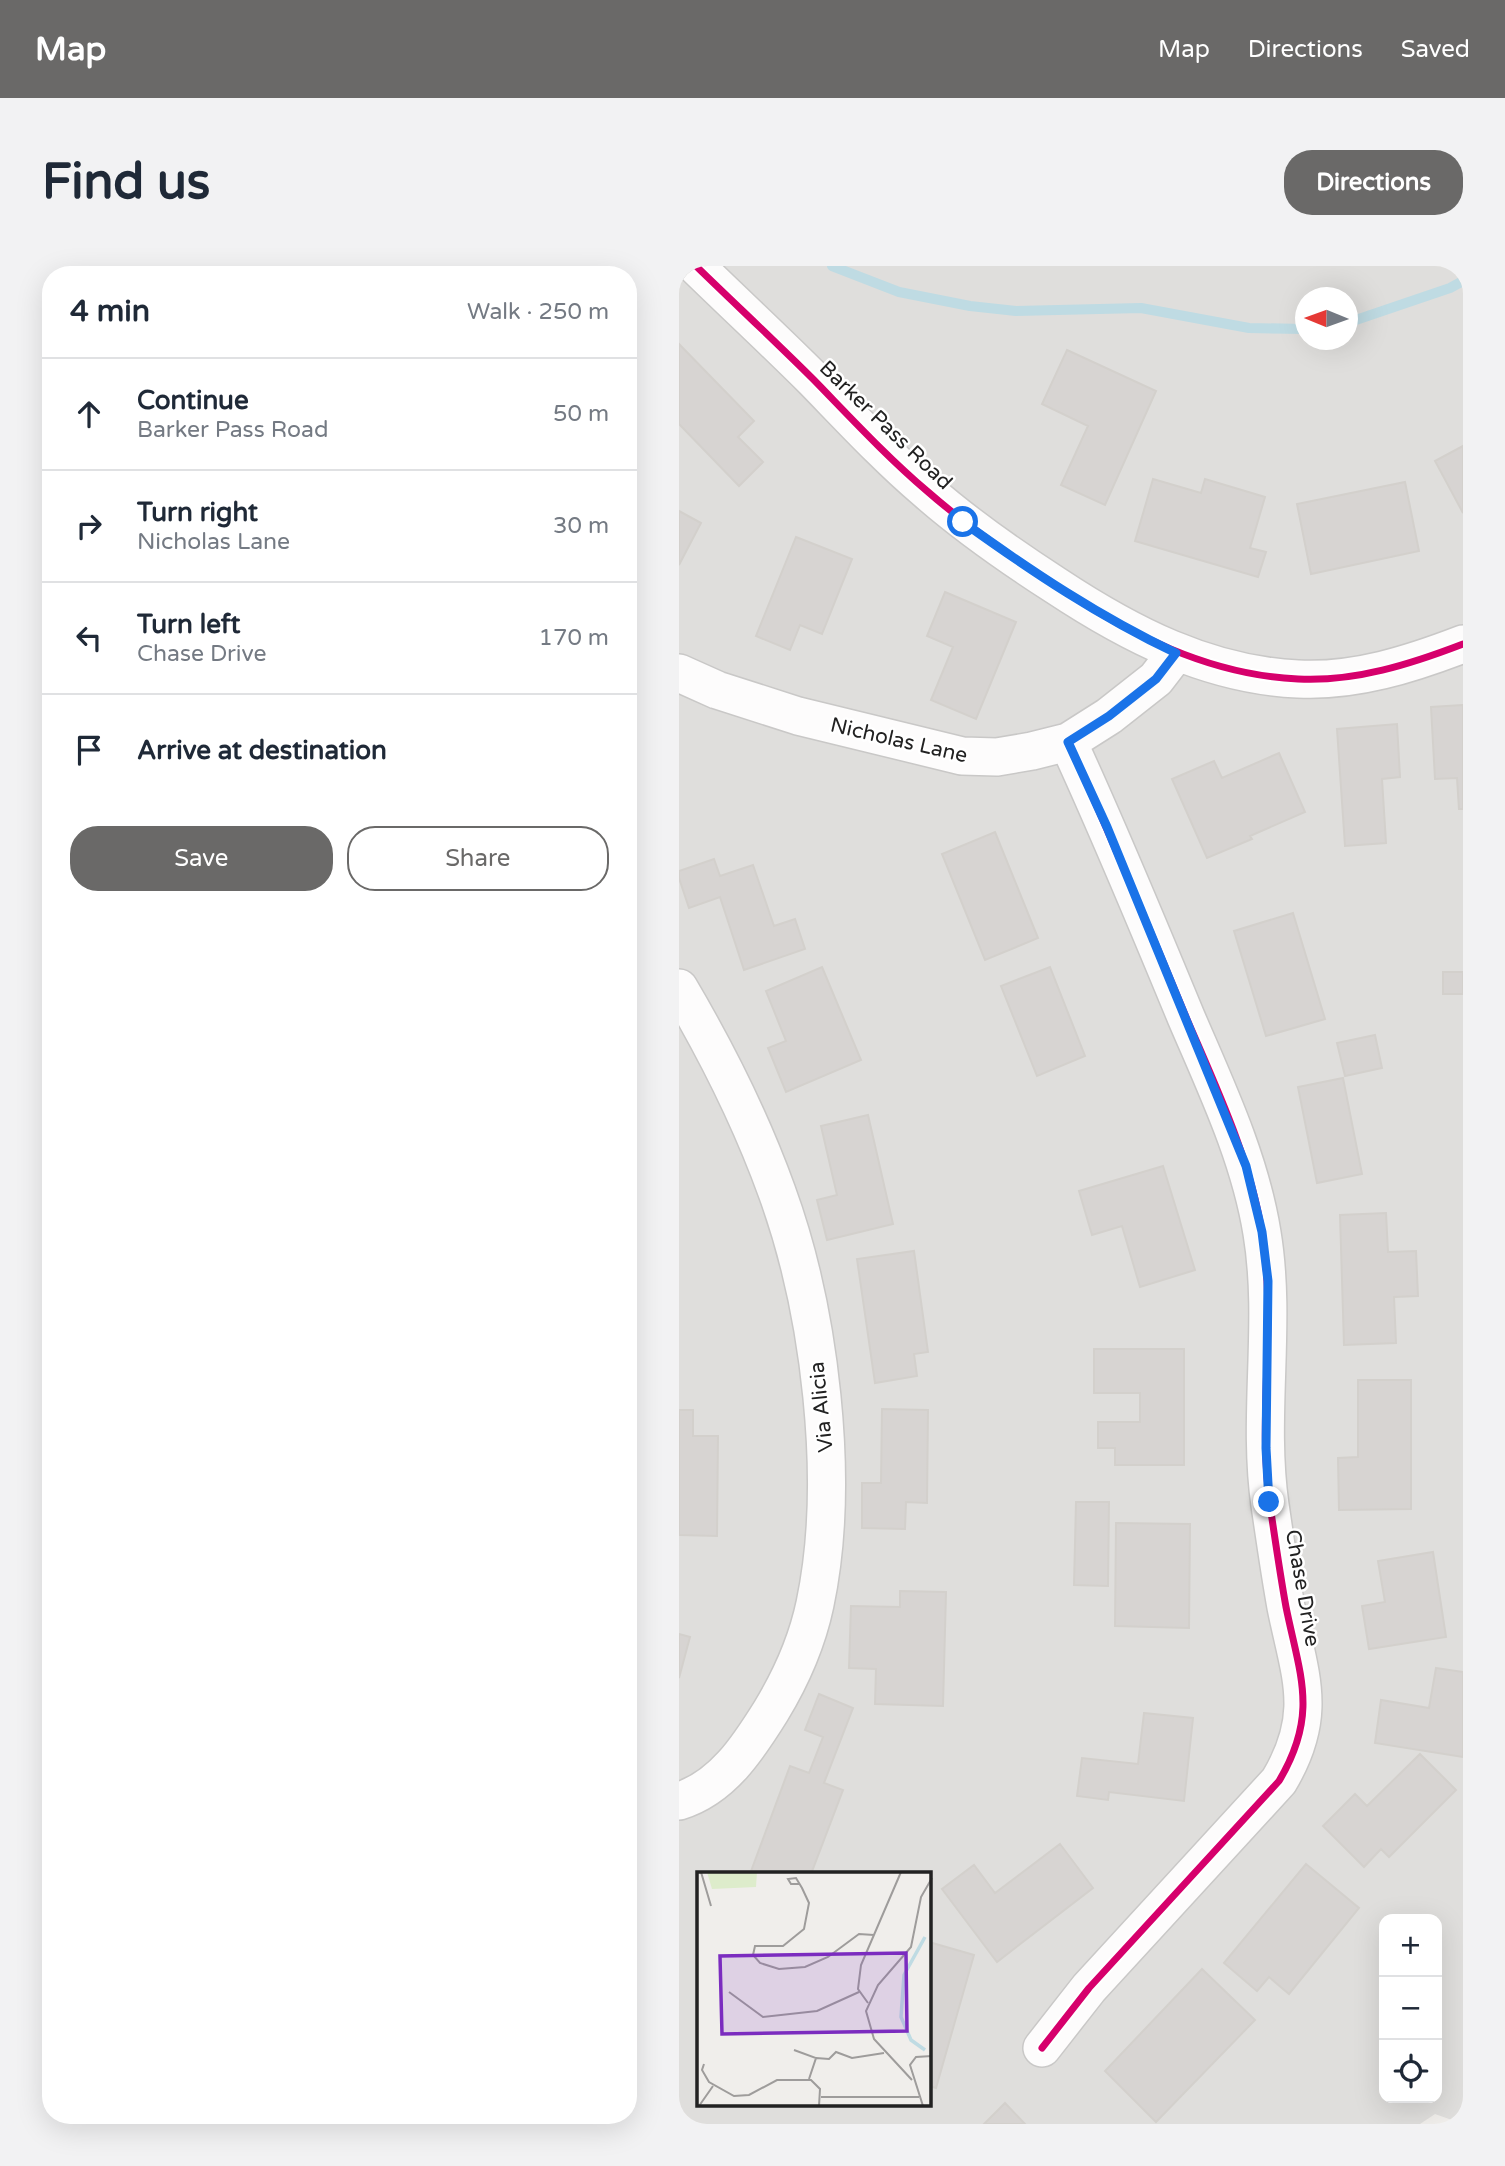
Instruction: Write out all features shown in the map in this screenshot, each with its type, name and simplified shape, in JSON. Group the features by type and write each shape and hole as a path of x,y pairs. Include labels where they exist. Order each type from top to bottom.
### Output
{"street":[{"name":"Barker Pass Road","path":"696,266 907,473 963,522 1079,601 1136,634 1176,653 1256,675 1299,679 1365,674 1397,667 1463,644"},
{"name":"Nicholas Lane","path":"679,673 717,690 798,716 962,756 997,757 1068,742 1109,716 1156,679 1176,653"},
{"name":"Chase Drive","path":"1042,2048 1089,1988 1279,1781 1298,1740 1303,1712 1303,1682 1286,1607 1269,1502 1266,1448 1268,1281 1262,1232 1246,1166 1107,827 1068,742"},
{"name":"Via Alicia","path":"679,988 714,1047 740,1100 778,1194 803,1284 817,1361 826,1460 824,1544 814,1605 799,1656 784,1689 757,1734 725,1773 710,1787 679,1801"}],"shaded area":[{"path":"679,266 1463,266 1463,2124 1435,2114 1420,2124 679,2122"}],"building":[{"path":"679,344 754,421 738,437 763,462 739,486 679,424"},
{"path":"1067,350 1156,391 1105,505 1061,485 1088,426 1042,404"},
{"path":"1463,446 1463,513 1435,461"},
{"path":"1153,479 1201,493 1205,479 1265,497 1250,548 1266,552 1258,577 1135,541"},
{"path":"1405,482 1419,551 1311,574 1297,504"},
{"path":"679,511 701,523 679,565"},
{"path":"796,537 852,559 822,634 800,625 790,650 756,636"},
{"path":"945,592 1016,622 976,719 931,700 953,647 927,636"},
{"path":"1463,705 1463,809 1459,809 1457,778 1435,779 1431,707"},
{"path":"1397,724 1400,777 1382,779 1386,843 1345,846 1337,729"},
{"path":"1279,753 1305,812 1207,858 1172,779 1214,761 1222,778"},
{"path":"995,832 1038,938 985,960 942,854"},
{"path":"714,859 720,876 753,865 774,926 795,919 805,949 744,970 720,897 689,908 679,878 679,871"},
{"path":"1293,913 1325,1019 1266,1036 1234,931"},
{"path":"822,967 861,1060 786,1092 768,1048 786,1041 766,991"},
{"path":"1050,967 1085,1056 1037,1076 1001,986"},
{"path":"1443,972 1463,972 1463,994 1443,994"},
{"path":"1375,1035 1382,1068 1345,1076 1337,1043"},
{"path":"1343,1078 1362,1174 1317,1183 1298,1087"},
{"path":"868,1115 893,1224 827,1240 817,1200 837,1195 821,1126"},
{"path":"1163,1166 1195,1270 1140,1287 1122,1226 1092,1235 1079,1191"},
{"path":"1386,1213 1388,1252 1416,1251 1418,1296 1394,1297 1396,1343 1344,1345 1340,1215"},
{"path":"914,1251 928,1352 914,1354 917,1376 875,1383 857,1259"},
{"path":"1094,1349 1184,1349 1184,1465 1115,1465 1115,1448 1098,1448 1098,1422 1140,1422 1140,1393 1094,1393"},
{"path":"1358,1380 1411,1380 1411,1509 1339,1510 1338,1458 1358,1457"},
{"path":"882,1409 928,1410 927,1503 906,1502 905,1529 862,1528 862,1483 881,1483"},
{"path":"679,1410 693,1410 693,1436 718,1436 717,1536 679,1535"},
{"path":"1076,1502 1109,1502 1108,1586 1074,1585"},
{"path":"1116,1523 1190,1524 1189,1628 1115,1626"},
{"path":"1433,1552 1446,1637 1369,1649 1362,1606 1385,1602 1378,1561"},
{"path":"900,1591 946,1592 943,1706 875,1704 876,1669 849,1668 851,1606 900,1607"},
{"path":"679,1634 690,1637 679,1678"},
{"path":"1436,1668 1463,1672 1463,1757 1375,1743 1381,1700 1429,1708"},
{"path":"819,1694 853,1708 824,1783 843,1790 812,1872 751,1872 790,1766 809,1773 823,1737 805,1730"},
{"path":"1144,1713 1193,1718 1184,1801 1109,1792 1108,1800 1077,1796 1082,1758 1138,1764"},
{"path":"1420,1754 1456,1790 1389,1857 1381,1849 1364,1867 1323,1826 1355,1794 1367,1806"},
{"path":"1060,1844 1093,1888 997,1962 942,1889 974,1865 995,1893"},
{"path":"1306,1864 1359,1908 1289,1994 1269,1977 1257,1991 1224,1963"},
{"path":"931,1943 974,1955 936,2088 931,2087"},
{"path":"1202,1969 1255,2020 1156,2122 1105,2071"},
{"path":"1005,2103 1025,2124 984,2124"}],"waterway":[{"path":"832,266 899,292 970,306 1016,311 1141,308 1249,328 1295,329"},
{"path":"1358,319 1450,288 1463,281"}],"cycle path":[{"path":"696,266 883,451 942,504 1038,574 1141,635 1171,649 1232,670 1298,679 1362,675 1463,644"},
{"path":"1042,2048 1089,1988 1279,1781 1299,1735 1303,1695 1270,1505 1265,1437 1268,1301 1257,1205 1241,1150 1220,1096 1068,742"}],"route":[{"path":"963,522 1079,601 1136,634 1176,653 1156,679 1109,716 1068,742 1107,827 1218,1092 1246,1166 1262,1232 1268,1281 1266,1448 1269,1502"}]}
